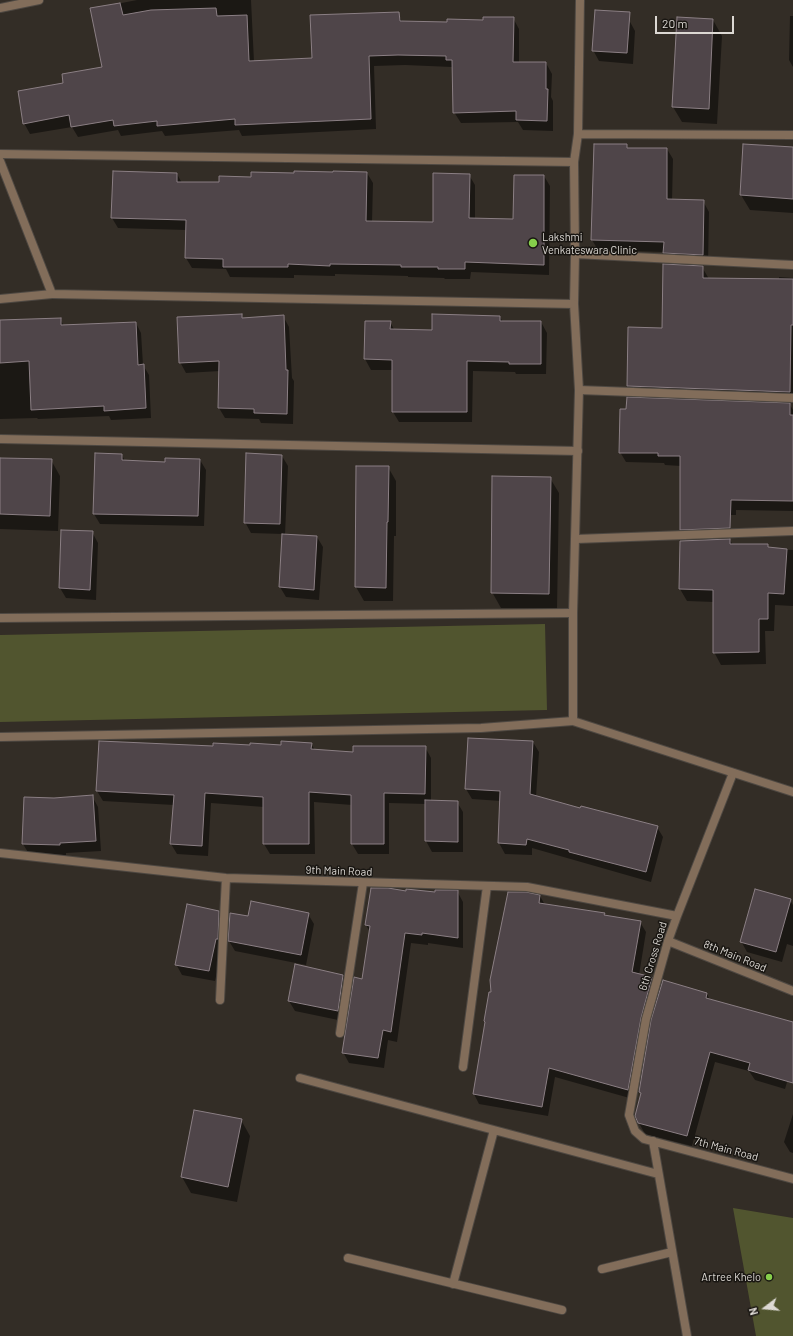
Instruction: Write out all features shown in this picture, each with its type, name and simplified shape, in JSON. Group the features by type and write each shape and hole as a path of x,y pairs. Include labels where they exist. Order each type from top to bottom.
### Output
{"street":[{"path":"0,8 39,0"},
{"path":"573,721 573,613 579,390 574,304 576,254 574,162 578,134 580,0"},
{"path":"578,134 793,135"},
{"path":"0,154 574,162"},
{"path":"0,161 52,294"},
{"path":"576,254 793,265"},
{"path":"0,299 52,294 574,304"},
{"path":"579,390 793,398"},
{"path":"0,439 578,451"},
{"path":"576,539 793,531"},
{"path":"0,618 573,613"},
{"path":"0,737 481,728 573,721 793,792"},
{"name":"6th Cross Road","path":"653,1141 644,1139 635,1131 629,1115 646,1019 668,941 734,773"},
{"name":"9th Main Road","path":"0,853 226,878 527,887 677,916"},
{"path":"220,1000 226,878"},
{"path":"340,1032 363,883"},
{"path":"463,1067 487,886"},
{"name":"8th Main Road","path":"668,941 793,991"},
{"path":"300,1078 658,1174"},
{"path":"453,1284 494,1130"},
{"path":"653,1141 687,1336"},
{"name":"7th Main Road","path":"653,1141 793,1179"},
{"path":"602,1269 672,1252"},
{"path":"348,1258 562,1310"}],"green space":[{"path":"545,624 547,710 0,722 0,635"},
{"name":"Artree Khelo","path":"733,1208 793,1218 793,1336 756,1336"}],"building":[{"path":"120,3 123,15 151,10 216,8 217,16 247,15 249,61 312,58 310,15 399,12 400,21 447,22 447,19 483,20 483,17 514,17 513,62 546,62 546,89 548,89 547,121 516,120 516,111 453,113 452,60 446,60 446,56 398,55 369,56 371,119 235,125 235,119 157,126 157,121 114,126 113,120 71,127 69,115 23,124 18,91 63,83 62,74 102,67 90,8"},
{"path":"595,10 630,12 627,53 592,51"},
{"path":"677,17 713,19 709,109 672,107"},
{"path":"594,144 627,144 627,148 667,148 667,199 704,200 703,255 663,253 664,242 591,240"},
{"path":"743,144 793,147 793,199 740,195"},
{"path":"113,171 177,173 177,182 219,182 219,176 251,177 251,172 367,172 366,221 433,222 433,173 470,174 469,218 513,219 514,175 544,175 544,265 465,262 465,269 401,267 401,265 330,264 330,266 288,264 288,267 223,267 223,259 185,258 186,220 111,218"},
{"path":"663,264 703,266 703,278 793,279 793,325 791,325 790,392 627,386 628,327 662,328"},
{"path":"242,314 242,318 284,315 286,370 288,370 287,414 254,413 254,409 218,408 219,361 179,363 177,317"},
{"path":"432,314 500,316 500,321 541,321 541,364 509,364 509,362 467,361 467,412 392,412 392,360 364,359 365,321 391,321 390,329 432,330"},
{"path":"61,318 61,325 136,322 138,365 144,364 146,408 104,411 104,406 31,410 29,361 0,363 0,320"},
{"path":"627,397 790,403 790,415 793,415 793,501 731,500 730,528 680,530 680,456 658,456 658,453 619,453 620,409 626,409"},
{"path":"95,453 122,454 122,460 165,462 165,458 200,459 198,516 93,514"},
{"path":"246,453 282,455 280,524 244,523"},
{"path":"0,458 52,459 50,516 0,514"},
{"path":"356,466 389,466 386,588 355,587"},
{"path":"492,476 551,477 549,594 491,593"},
{"path":"61,530 93,531 90,590 59,588"},
{"path":"282,534 317,536 314,590 279,587"},
{"path":"730,539 730,544 768,544 768,547 787,549 784,594 768,593 768,619 759,619 759,652 713,653 713,590 679,589 680,541"},
{"path":"468,738 533,741 530,794 580,808 581,806 658,826 646,872 569,852 569,850 527,839 526,845 498,843 500,791 465,789"},
{"path":"99,741 213,746 213,743 281,745 281,741 312,743 311,749 353,752 353,746 426,746 425,794 384,793 384,844 351,844 351,795 309,792 309,844 263,844 263,797 205,793 202,846 170,844 174,795 96,791"},
{"path":"93,795 96,841 60,843 60,845 22,844 24,797 54,798"},
{"path":"425,800 458,801 458,842 425,841"},
{"path":"371,888 435,892 435,890 458,890 458,938 422,933 422,935 405,933 391,1032 383,1030 378,1058 342,1053 354,977 362,979 370,926 365,925"},
{"path":"755,889 791,899 776,952 740,942"},
{"path":"508,892 526,892 540,895 539,903 605,913 604,915 641,921 632,972 652,977 641,1018 628,1090 549,1068 542,1107 473,1094 489,992 491,992 490,980"},
{"path":"251,901 309,913 301,955 228,941 230,913 248,916"},
{"path":"187,904 219,911 218,939 216,939 209,971 175,965"},
{"path":"295,964 343,975 338,1011 288,1001"},
{"path":"663,980 707,993 706,998 793,1022 793,1083 748,1070 750,1063 710,1052 687,1136 638,1123 635,1116 641,1093 639,1092 651,1020"},
{"path":"194,1110 242,1119 228,1187 181,1177"}],"place":[{"name":"Lakshmi Venkateswara Clinic","path":"533,243"},
{"name":"Artree Khelo","path":"769,1277"}]}
